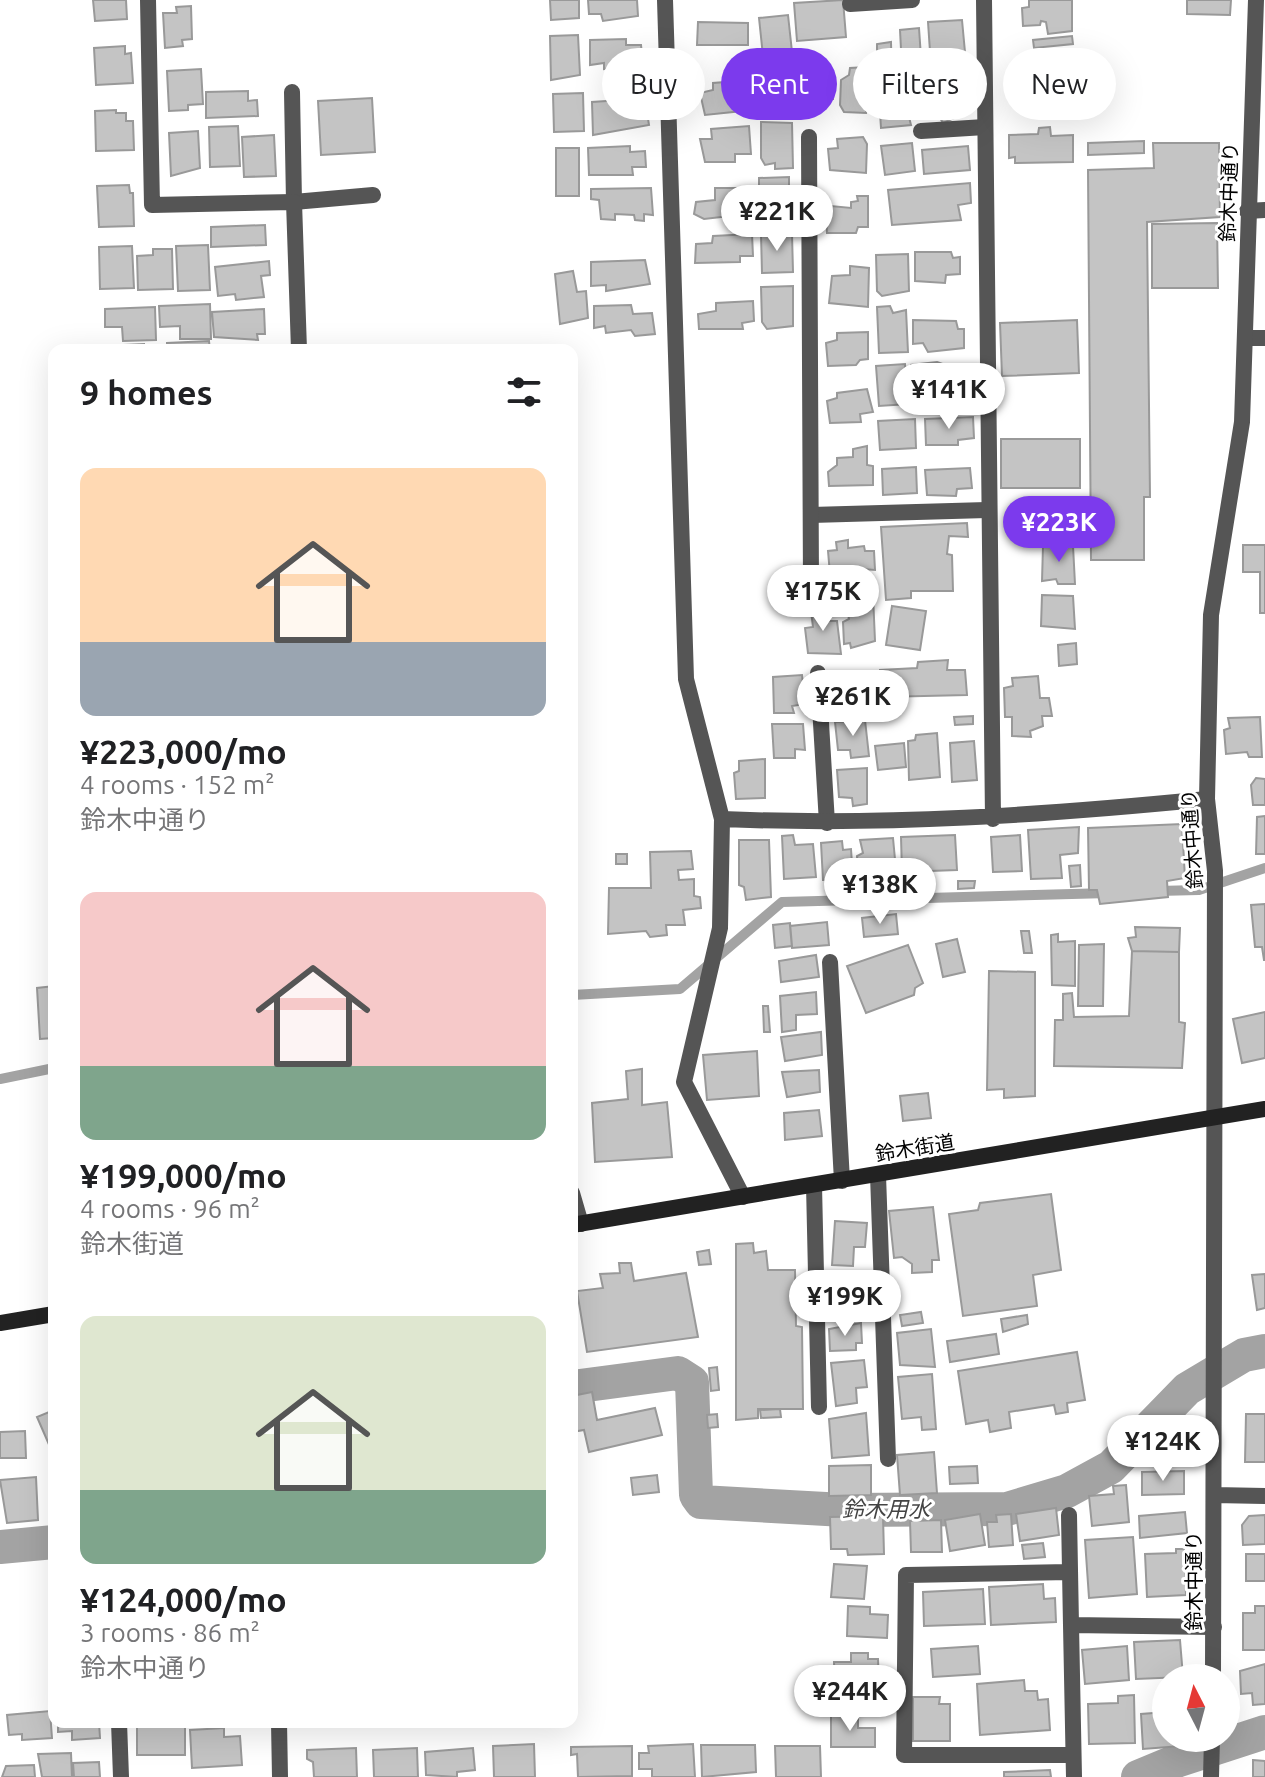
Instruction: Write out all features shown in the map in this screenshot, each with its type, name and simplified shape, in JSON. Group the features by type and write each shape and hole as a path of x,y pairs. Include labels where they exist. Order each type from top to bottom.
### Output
{"main road":[{"name":"鈴木街道","path":"578,1224 1265,1109"},
{"path":"0,1323 48,1315"}],"street":[{"path":"148,0 152,205 294,202 373,195"},
{"path":"665,0 686,679 722,819 719,932 684,1082 743,1197"},
{"path":"850,4 912,0"},
{"path":"984,0 987,510 993,819"},
{"name":"鈴木中通り","path":"1213,1664 1215,871 1207,799 1211,615 1242,422 1247,211 1260,29 1256,0"},
{"path":"292,92 299,344"},
{"path":"921,131 985,127"},
{"path":"809,137 811,587"},
{"path":"1247,211 1265,210"},
{"path":"1245,338 1265,338"},
{"path":"811,515 987,510"},
{"path":"818,673 827,823"},
{"path":"722,819 827,823 993,819 1207,799"},
{"path":"830,962 842,1181"},
{"path":"878,1175 888,1459"},
{"path":"814,1185 819,1407"},
{"path":"1214,1495 1265,1496"},
{"path":"1069,1515 1074,1777"},
{"path":"1069,1572 906,1575 904,1755 1073,1755"},
{"path":"1071,1625 1214,1627"},
{"path":"119,1728 121,1777"},
{"path":"279,1728 280,1777"},
{"path":"1211,1773 1212,1752"}],"building":[{"path":"93,0 126,0 127,19 95,21"},
{"path":"550,0 579,0 579,18 551,20"},
{"path":"588,0 637,0 638,16 603,21 601,14 589,14"},
{"path":"843,0 846,37 797,41 794,3"},
{"path":"1029,0 1072,0 1072,31 1048,34 1046,22 1041,21 1040,25 1023,26 1022,8 1029,7"},
{"path":"1187,0 1231,0 1230,15 1187,14"},
{"path":"191,6 192,39 182,40 183,46 165,48 163,13 177,13 176,7"},
{"path":"788,15 792,48 762,48 759,18"},
{"path":"962,20 965,48 930,48 928,22"},
{"path":"698,22 748,23 748,45 697,45"},
{"path":"919,28 920,48 901,48 900,30"},
{"path":"578,35 580,75 551,80 550,36"},
{"path":"1072,36 1073,44 1034,48 1033,40"},
{"path":"626,39 626,45 641,45 641,48 602,48 602,63 590,65 590,40"},
{"path":"891,42 891,48 877,48 877,44"},
{"path":"125,46 125,54 131,53 133,83 96,85 94,48"},
{"path":"850,68 853,68 853,112 844,112 840,105 841,80 849,75"},
{"path":"201,69 203,104 188,105 188,110 169,111 167,71"},
{"path":"721,82 721,113 705,115 705,92 713,90 713,83"},
{"path":"248,91 248,101 257,100 258,116 206,118 206,92"},
{"path":"583,93 584,131 554,132 553,94"},
{"path":"372,98 375,152 321,155 318,101"},
{"path":"602,101 602,120 648,120 649,125 593,135 592,102"},
{"path":"116,110 116,113 126,113 126,121 133,121 134,150 96,151 95,111"},
{"path":"880,120 910,120 911,125 881,128"},
{"path":"761,122 792,123 793,168 775,169 775,163 765,165 761,158"},
{"path":"238,126 240,166 210,167 209,127"},
{"path":"749,126 751,154 735,154 735,162 705,162 700,139 712,139 711,129"},
{"path":"1050,127 1051,136 1073,135 1073,162 1015,163 1015,157 1009,158 1009,135 1038,134 1039,128"},
{"path":"198,131 200,168 171,176 169,133"},
{"path":"274,135 276,176 244,177 242,137"},
{"path":"863,137 867,144 866,173 830,170 828,149 838,148 837,139"},
{"path":"1144,141 1144,153 1088,155 1088,143"},
{"path":"912,143 915,171 885,175 881,146"},
{"path":"1153,143 1219,143 1220,217 1147,222 1150,497 1144,497 1144,560 1091,560 1088,170 1154,168"},
{"path":"630,146 630,152 645,151 646,167 632,167 633,175 589,175 588,148"},
{"path":"968,146 970,170 924,174 922,150"},
{"path":"556,148 579,148 579,196 556,196"},
{"path":"789,177 789,221 759,221 759,178"},
{"path":"970,183 971,203 958,205 961,220 892,225 888,190"},
{"path":"129,185 130,193 133,193 134,226 99,227 97,186"},
{"path":"651,188 653,215 644,214 644,221 635,220 634,215 615,214 615,220 601,219 599,200 591,199 591,189"},
{"path":"715,188 750,188 753,221 730,216 704,219 694,214 696,202 715,200"},
{"path":"857,196 868,196 868,227 858,227 856,233 827,233 826,216 831,206 851,208 851,202 858,201"},
{"path":"1217,223 1218,288 1152,288 1152,224"},
{"path":"265,225 266,245 211,247 211,227"},
{"path":"752,234 753,256 740,256 740,262 695,263 696,244 712,243 713,236"},
{"path":"761,234 792,234 793,272 762,273"},
{"path":"208,245 210,290 178,291 176,246"},
{"path":"132,246 134,288 100,289 99,247"},
{"path":"153,249 172,249 173,289 138,290 137,256 153,255"},
{"path":"915,252 951,252 953,258 960,257 960,274 946,275 945,283 915,281"},
{"path":"908,254 909,291 882,296 877,291 876,255"},
{"path":"645,260 650,284 606,291 606,285 591,286 591,262"},
{"path":"269,261 270,275 261,276 264,297 236,300 235,294 218,296 215,267"},
{"path":"850,266 869,268 868,307 829,303 832,276 850,275"},
{"path":"573,271 577,292 586,291 588,318 560,324 555,274"},
{"path":"793,286 793,326 767,329 762,322 761,287"},
{"path":"753,301 754,321 742,323 743,329 699,329 698,314 716,311 716,303"},
{"path":"210,304 211,339 180,339 180,326 160,327 159,306"},
{"path":"631,305 633,314 652,313 655,334 635,336 631,330 606,333 605,326 594,328 594,306"},
{"path":"890,306 893,313 906,310 908,352 879,353 877,307"},
{"path":"155,307 156,340 123,341 122,327 105,327 105,309"},
{"path":"264,309 265,334 257,334 258,340 214,337 212,312"},
{"path":"913,320 956,321 958,329 964,329 964,348 928,352 923,343 913,344"},
{"path":"1077,320 1079,373 1002,376 1000,323"},
{"path":"868,332 868,359 860,360 856,365 828,366 826,343 837,340 837,333"},
{"path":"209,341 209,344 167,344"},
{"path":"937,362 959,370 960,388 942,388 943,397 913,396 911,365"},
{"path":"905,364 908,404 879,406 876,366"},
{"path":"867,389 873,412 860,414 861,422 830,423 827,401 837,398 837,393"},
{"path":"973,417 974,438 958,440 958,445 926,445 925,419"},
{"path":"915,419 916,448 880,450 878,421"},
{"path":"1001,439 1080,439 1080,488 1001,488"},
{"path":"867,446 867,465 873,466 873,485 829,486 828,472 837,465 837,458 853,457 853,449"},
{"path":"916,467 917,493 883,495 882,469"},
{"path":"970,468 972,488 957,489 956,496 927,495 925,470"},
{"path":"967,523 968,537 949,536 947,554 952,555 953,591 911,591 911,598 886,600 881,527"},
{"path":"848,540 848,548 864,546 865,551 874,551 875,570 863,569 864,576 835,579 835,574 830,574 828,551 837,550 836,542"},
{"path":"1243,545 1265,545 1265,613 1260,613 1260,572 1243,572"},
{"path":"1043,546 1073,546 1075,584 1058,584 1056,579 1042,581"},
{"path":"873,595 875,641 851,648 850,643 844,644 843,622 849,619 847,608 858,607 856,596"},
{"path":"1042,595 1073,596 1075,629 1041,626"},
{"path":"825,601 829,621 837,621 841,654 808,653 805,628 813,627 811,611 819,610 817,602"},
{"path":"892,606 926,611 920,650 886,645"},
{"path":"1076,643 1077,664 1059,666 1058,645"},
{"path":"948,660 947,670 965,670 967,695 881,697 880,670 917,668 918,662"},
{"path":"864,673 866,711 850,711 851,702 836,703 835,674"},
{"path":"802,675 805,704 792,706 794,713 774,713 773,677"},
{"path":"1038,676 1040,698 1049,698 1052,716 1042,716 1043,726 1030,731 1031,737 1012,736 1012,717 1005,717 1004,688 1013,686 1012,678"},
{"path":"973,716 973,724 955,725 954,717"},
{"path":"1260,717 1262,757 1249,757 1247,752 1226,754 1224,730 1230,728 1228,718"},
{"path":"865,720 869,756 851,758 850,750 838,750 835,722"},
{"path":"772,724 803,724 805,750 795,749 795,758 774,758"},
{"path":"937,733 940,777 909,780 908,741 915,740 916,735"},
{"path":"974,741 977,780 952,782 950,743"},
{"path":"904,743 906,767 878,770 875,746"},
{"path":"765,759 765,798 736,799 734,773 739,771 739,761"},
{"path":"867,768 867,804 853,806 852,798 839,797 837,770"},
{"path":"1256,778 1265,779 1265,805 1253,805 1251,785"},
{"path":"1265,816 1265,854 1256,854 1257,817"},
{"path":"1182,824 1185,878 1167,881 1168,897 1100,904 1097,890 1089,890 1088,828"},
{"path":"1079,827 1078,853 1060,855 1062,878 1031,879 1028,830"},
{"path":"793,835 795,845 813,844 816,877 784,879 782,836"},
{"path":"955,835 957,870 902,872 901,837"},
{"path":"1020,835 1022,871 993,872 991,837"},
{"path":"893,838 896,870 858,872 857,856 863,853 860,840"},
{"path":"739,840 769,840 771,897 746,900 744,887 739,885"},
{"path":"842,841 843,850 851,849 853,879 823,880 821,843"},
{"path":"691,851 693,869 678,870 679,880 694,879 694,896 700,897 701,908 683,910 685,925 666,925 667,935 650,937 646,931 608,934 609,888 651,888 650,852"},
{"path":"616,854 627,854 627,864 616,864"},
{"path":"1080,865 1081,886 1071,887 1069,866"},
{"path":"958,881 975,881 974,888 958,889"},
{"path":"1265,904 1264,960 1262,947 1255,947 1251,905"},
{"path":"896,914 898,934 864,937 862,918"},
{"path":"827,922 829,945 792,948 790,926"},
{"path":"790,923 792,946 775,948 773,925"},
{"path":"1135,927 1180,928 1179,952 1132,951 1128,938 1136,937"},
{"path":"1021,931 1029,931 1032,953 1024,953"},
{"path":"1058,934 1058,942 1075,941 1075,986 1052,985 1051,935"},
{"path":"957,939 965,972 943,977 936,944"},
{"path":"1104,944 1103,1006 1078,1006 1079,945"},
{"path":"908,945 923,983 915,988 914,995 866,1013 847,966"},
{"path":"1132,951 1179,952 1179,1022 1185,1023 1182,1068 1054,1066 1055,1020 1063,1020 1063,994 1072,993 1074,1017 1129,1016"},
{"path":"816,955 819,977 781,982 779,961"},
{"path":"989,971 1035,972 1035,1096 1004,1098 1004,1089 987,1090"},
{"path":"48,987 48,1038 40,1039 37,988"},
{"path":"816,992 817,1014 796,1015 796,1030 782,1032 780,996"},
{"path":"763,1006 768,1006 770,1032 764,1032"},
{"path":"1265,1012 1265,1058 1242,1063 1233,1019"},
{"path":"821,1032 822,1055 785,1061 781,1037"},
{"path":"757,1051 759,1096 707,1100 703,1055"},
{"path":"642,1069 642,1105 667,1102 672,1157 595,1162 592,1103 628,1099 626,1071"},
{"path":"819,1070 820,1092 787,1097 782,1072"},
{"path":"928,1093 931,1118 903,1121 900,1096"},
{"path":"819,1110 822,1136 785,1140 784,1113"},
{"path":"1051,1194 1061,1270 1033,1275 1037,1306 963,1316 949,1214 978,1210 980,1203"},
{"path":"933,1207 939,1260 932,1260 932,1272 912,1273 912,1264 902,1257 894,1258 889,1211"},
{"path":"835,1221 867,1223 865,1247 854,1247 853,1266 832,1265"},
{"path":"753,1243 754,1253 766,1251 768,1270 795,1270 796,1326 802,1327 803,1409 758,1409 758,1418 736,1420 736,1244"},
{"path":"709,1250 711,1264 699,1265 697,1252"},
{"path":"619,1263 631,1263 634,1281 686,1273 698,1337 587,1352 578,1291 603,1288 600,1274 620,1273"},
{"path":"1265,1274 1265,1308 1257,1310 1252,1275"},
{"path":"857,1277 857,1283 862,1283 863,1298 857,1299 857,1305 832,1306 830,1278"},
{"path":"921,1312 923,1323 902,1326 900,1315"},
{"path":"1027,1315 1028,1324 1003,1332 1001,1319"},
{"path":"861,1323 862,1343 856,1343 856,1350 830,1351 829,1329"},
{"path":"931,1329 935,1367 900,1365 897,1333"},
{"path":"996,1334 999,1354 950,1362 947,1341"},
{"path":"1077,1352 1085,1400 1067,1403 1068,1412 1056,1414 1054,1405 1009,1412 1011,1428 990,1432 988,1420 966,1424 958,1371"},
{"path":"864,1360 867,1387 856,1388 857,1403 836,1406 831,1363"},
{"path":"717,1367 719,1390 711,1391 709,1368"},
{"path":"932,1374 936,1429 922,1430 921,1417 902,1419 898,1377"},
{"path":"592,1392 597,1420 655,1408 662,1435 589,1452 584,1430 578,1431 578,1395"},
{"path":"780,1409 781,1417 761,1418 760,1410"},
{"path":"48,1412 48,1442 37,1417"},
{"path":"866,1413 869,1455 832,1458 829,1419"},
{"path":"717,1414 718,1427 708,1428 707,1415"},
{"path":"1246,1414 1265,1414 1265,1462 1245,1462"},
{"path":"1188,1417 1189,1455 1167,1456 1168,1464 1142,1465 1142,1450 1150,1443 1160,1443 1160,1432 1173,1432 1172,1418"},
{"path":"25,1431 26,1458 0,1458 0,1432"},
{"path":"934,1452 937,1493 900,1495 897,1455"},
{"path":"871,1465 871,1495 829,1496 829,1466"},
{"path":"977,1466 978,1483 950,1484 949,1467"},
{"path":"1184,1471 1184,1494 1142,1495 1142,1472"},
{"path":"657,1475 659,1492 633,1495 631,1478"},
{"path":"36,1477 38,1520 7,1523 0,1480"},
{"path":"1126,1485 1129,1522 1092,1526 1089,1496 1114,1494 1113,1486"},
{"path":"1056,1508 1059,1535 1020,1541 1016,1514"},
{"path":"1185,1512 1187,1533 1140,1538 1139,1516"},
{"path":"980,1514 985,1545 950,1551 945,1520"},
{"path":"1011,1514 1013,1545 989,1547 987,1522 997,1522 996,1515"},
{"path":"1265,1515 1265,1544 1243,1545 1242,1525 1249,1516"},
{"path":"883,1516 884,1554 848,1555 847,1549 831,1549 830,1517"},
{"path":"941,1520 942,1552 911,1552 910,1521"},
{"path":"1133,1537 1137,1594 1089,1598 1085,1540"},
{"path":"1043,1543 1045,1557 1024,1559 1022,1545"},
{"path":"1176,1549 1184,1549 1186,1595 1147,1597 1145,1554 1176,1553"},
{"path":"1246,1554 1265,1554 1265,1581 1246,1581"},
{"path":"834,1564 867,1566 864,1599 831,1597"},
{"path":"1043,1584 1044,1599 1055,1598 1056,1622 991,1625 989,1587"},
{"path":"983,1589 985,1624 924,1626 923,1592"},
{"path":"848,1606 870,1607 870,1614 888,1615 887,1638 847,1636"},
{"path":"1255,1606 1265,1606 1265,1650 1243,1650 1243,1613 1255,1613"},
{"path":"1180,1640 1182,1664 1152,1664 1152,1678 1136,1679 1134,1642"},
{"path":"978,1646 980,1674 933,1677 931,1649"},
{"path":"1127,1646 1129,1680 1085,1684 1082,1650"},
{"path":"851,1653 868,1653 868,1659 878,1659 879,1685 835,1687 834,1662 851,1662"},
{"path":"1265,1664 1265,1704 1253,1705 1252,1693 1241,1694 1240,1671"},
{"path":"1024,1680 1025,1691 1037,1691 1038,1700 1048,1699 1050,1730 980,1735 977,1684"},
{"path":"1134,1695 1135,1743 1089,1744 1088,1704 1118,1703 1118,1696"},
{"path":"913,1697 940,1697 939,1704 950,1704 950,1741 913,1741"},
{"path":"48,1711 48,1728 51,1728 52,1738 22,1740 22,1734 9,1735 7,1715"},
{"path":"1152,1713 1152,1748 1143,1749 1141,1714"},
{"path":"831,1714 858,1715 858,1728 875,1728 875,1747 831,1747"},
{"path":"58,1728 99,1728 100,1738 72,1740 72,1731 58,1732"},
{"path":"137,1728 185,1728 185,1755 137,1755"},
{"path":"224,1728 224,1737 240,1736 242,1765 192,1768 190,1730"},
{"path":"534,1744 535,1777 494,1777 493,1746"},
{"path":"693,1744 695,1777 652,1777 652,1769 639,1769 639,1753 649,1753 648,1746"},
{"path":"701,1745 755,1745 756,1772 702,1777"},
{"path":"632,1746 632,1776 578,1777 577,1754 571,1755 571,1747"},
{"path":"775,1746 820,1746 821,1777 776,1777"},
{"path":"356,1748 357,1777 314,1777 313,1762 307,1759 307,1750"},
{"path":"417,1748 418,1777 374,1777 373,1750"},
{"path":"473,1748 475,1770 457,1772 457,1777 426,1775 425,1752"},
{"path":"71,1753 72,1777 42,1777 38,1754"},
{"path":"1253,1760 1265,1761 1265,1777 1253,1777"},
{"path":"99,1762 100,1777 74,1777 73,1763"},
{"path":"34,1765 35,1777 2,1777 6,1766"},
{"path":"1050,1770 1051,1777 1004,1777 1004,1772"}],"waterway":[{"path":"1157,891 1199,890 1265,868"},
{"path":"578,995 680,989 782,902 1109,893"},
{"path":"0,1079 48,1069"},
{"name":"鈴木用水","path":"578,1386 678,1373 692,1382 696,1495 701,1502 844,1510 1007,1509 1067,1491 1111,1467 1187,1389 1244,1355 1265,1351"},
{"name":"鈴木用水","path":"0,1547 48,1543"},
{"path":"1138,1777 1265,1732"}]}
